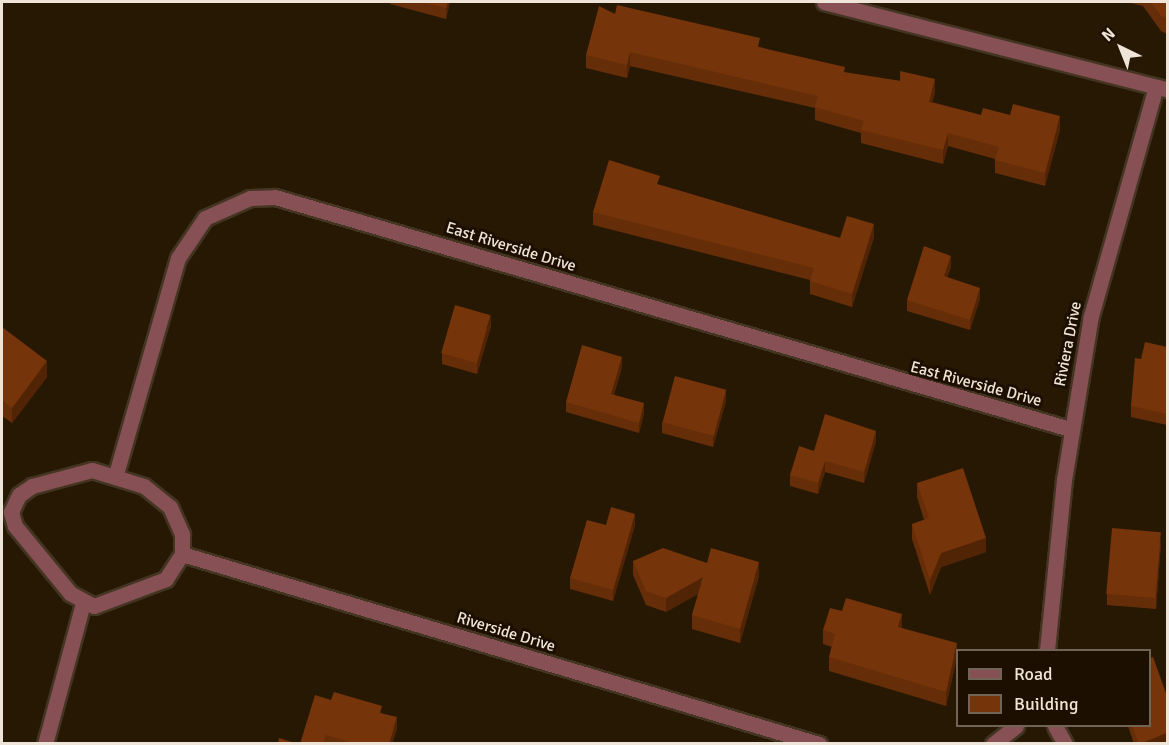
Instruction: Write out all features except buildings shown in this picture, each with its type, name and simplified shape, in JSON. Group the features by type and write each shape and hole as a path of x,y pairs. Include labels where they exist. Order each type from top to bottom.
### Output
{"street":[{"path":"824,2 1162,89"},
{"name":"Riviera Drive","path":"1047,649 1070,429 1106,250 1162,89"},
{"name":"East Riverside Drive","path":"116,474 188,237 226,205 250,198 275,197 1070,429"},
{"path":"92,470 116,474 144,486 170,507 182,534 183,554 166,579 116,599 83,603 15,526 6,503 32,486 56,476 92,470"},
{"name":"Riverside Drive","path":"183,554 819,744"},
{"path":"45,744 83,603"},
{"path":"993,744 1015,727"},
{"path":"1056,727 1065,744"}]}
